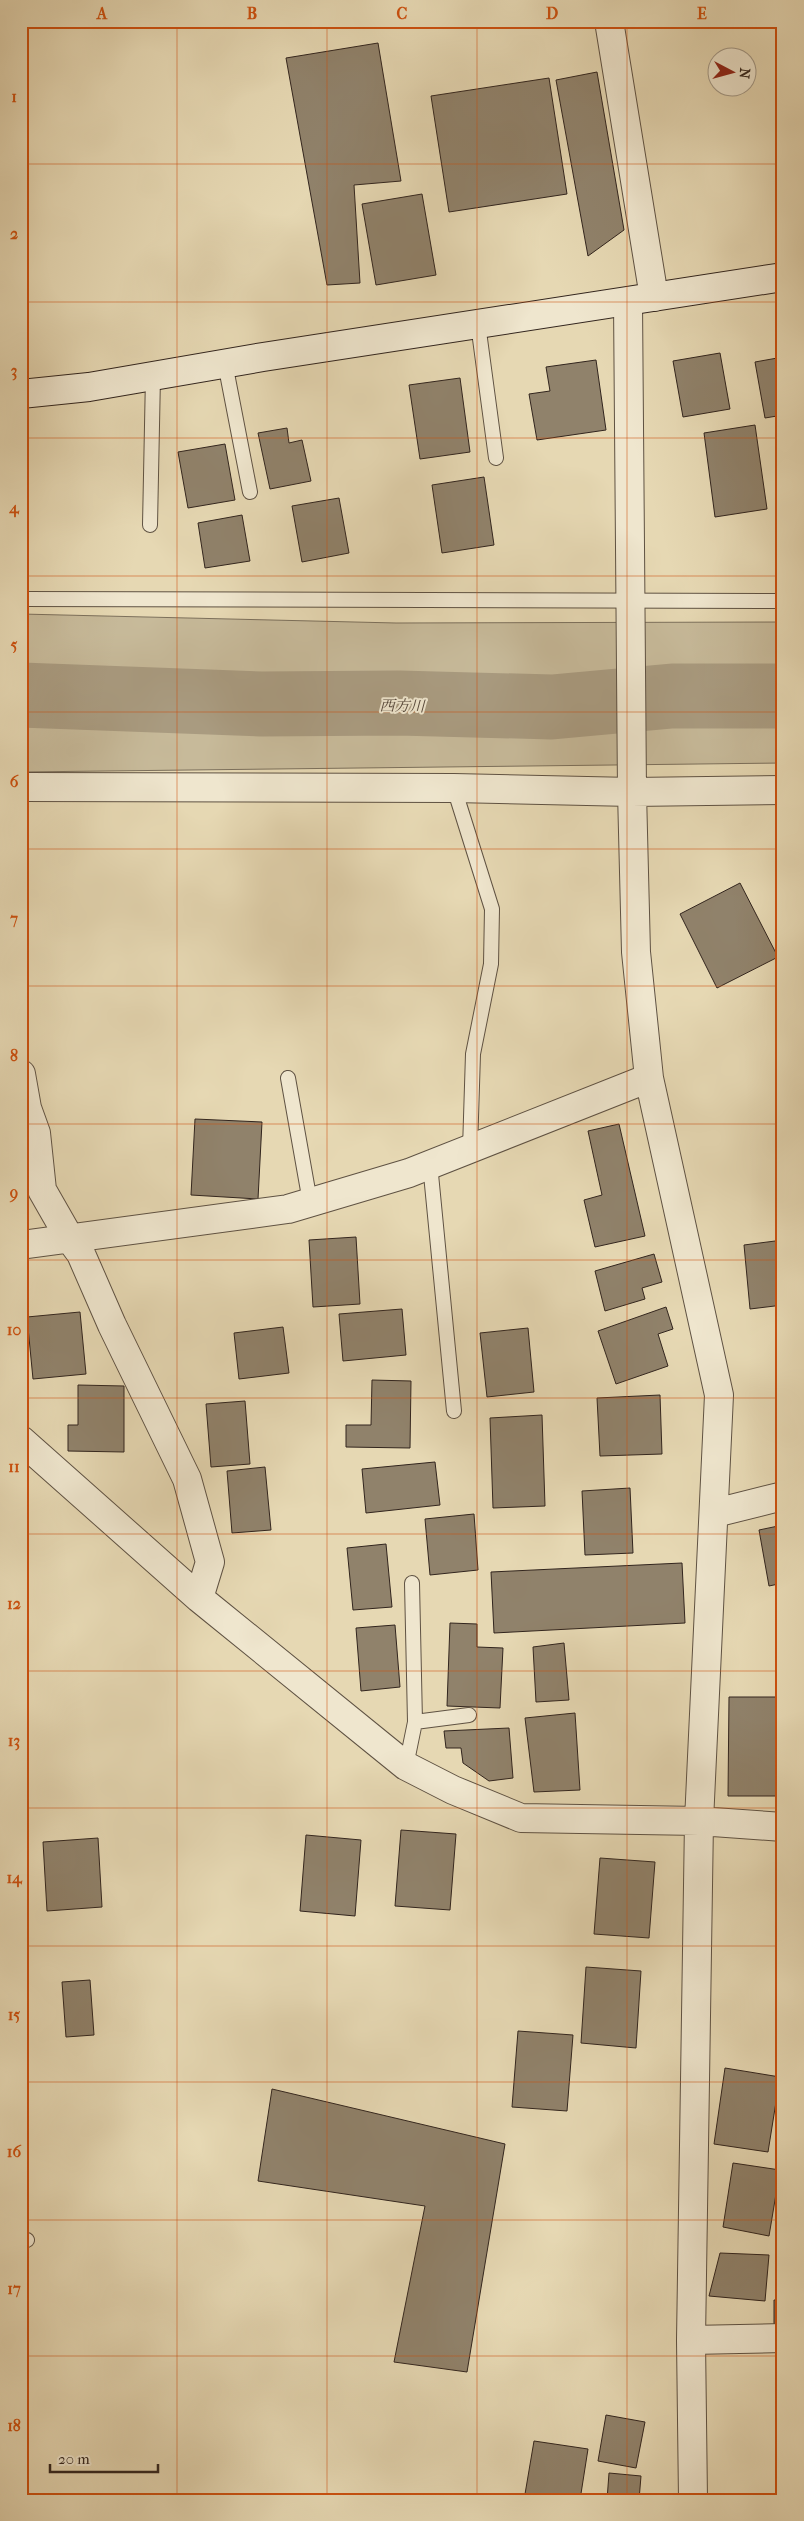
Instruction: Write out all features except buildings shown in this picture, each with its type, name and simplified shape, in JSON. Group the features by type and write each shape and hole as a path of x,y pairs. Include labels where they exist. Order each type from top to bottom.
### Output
{"street":[{"path":"609,21 641,300 631,606 632,789 636,952 649,1078 719,1395 715,1513 699,1821 691,2340 693,2500"},
{"path":"21,394 89,387 225,363 783,277"},
{"path":"21,787 783,790"},
{"path":"21,1074 27,1108 36,1133 42,1190 70,1239 81,1254 112,1325 187,1479 210,1562 199,1598"},
{"path":"21,1245 288,1209 409,1173 649,1078"},
{"path":"21,1440 199,1598 406,1766 453,1790 521,1818 699,1821 783,1827"},
{"path":"715,1513 783,1496"},
{"path":"691,2340 783,2338"}],"lane":[{"path":"478,324 496,458"},
{"path":"225,363 250,492"},
{"path":"150,525 153,376"},
{"path":"21,599 631,606 783,602"},
{"path":"454,788 492,909 491,964 473,1054 470,1149"},
{"path":"288,1078 310,1202"},
{"path":"430,1164 454,1411"},
{"path":"406,1766 415,1722 412,1583"},
{"path":"415,1722 469,1715"}],"shaded area":[{"path":"21,614 396,623 783,622 783,763 21,772"}],"waterway":[{"name":"西方川","path":"21,695 261,704 399,703 552,707 672,696 783,696"}]}
